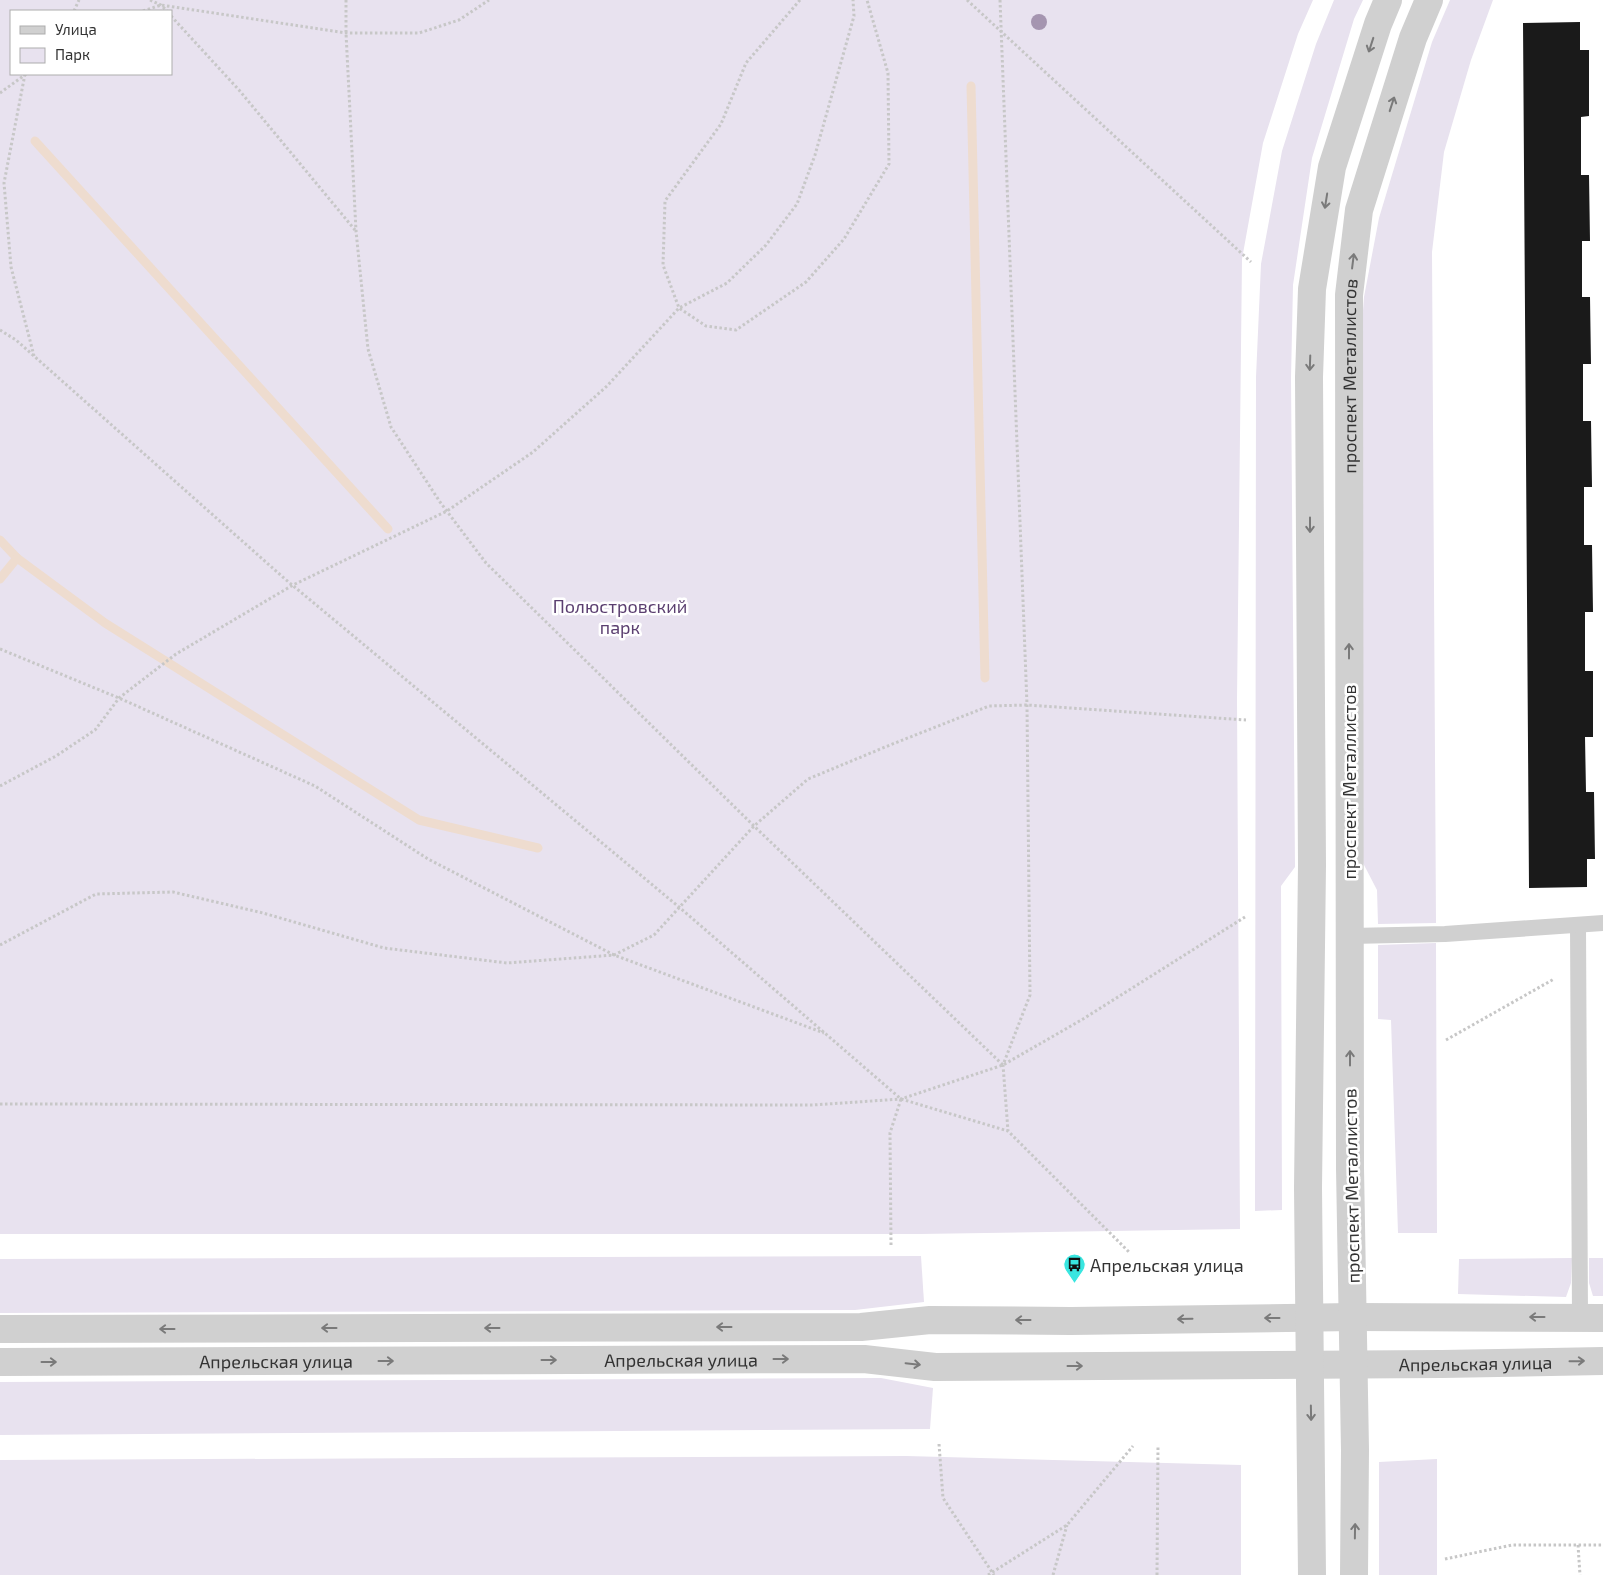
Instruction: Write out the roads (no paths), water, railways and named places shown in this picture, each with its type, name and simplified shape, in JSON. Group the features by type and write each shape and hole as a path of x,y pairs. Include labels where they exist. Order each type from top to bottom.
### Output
{"street":[{"name":"проспект Металлистов","path":"1312,1575 1308,1188 1312,865 1309,377 1312,289 1332,167 1378,24 1388,0"},
{"name":"проспект Металлистов","path":"1354,1575 1355,1450 1350,1175 1349,295 1359,210 1413,38 1429,0"},
{"name":"Апрельская улица","path":"0,1329 851,1327 930,1320 1071,1321 1310,1317 1592,1318"},
{"name":"Апрельская улица","path":"0,1362 864,1359 935,1367 1603,1361"}],"lane":[{"path":"1350,936 1445,934 1603,923"},
{"path":"1578,924 1592,1318"}],"waterway":[{"path":"971,86 985,678"},
{"path":"35,141 388,529"},
{"path":"0,540 17,558 105,623 419,820 538,848"},
{"path":"0,579 17,558"}],"place":[{"name":"Апрельская улица","path":"1074,1284"}],"park label":[{"name":"Полюстровский парк","path":"620,616"}]}
